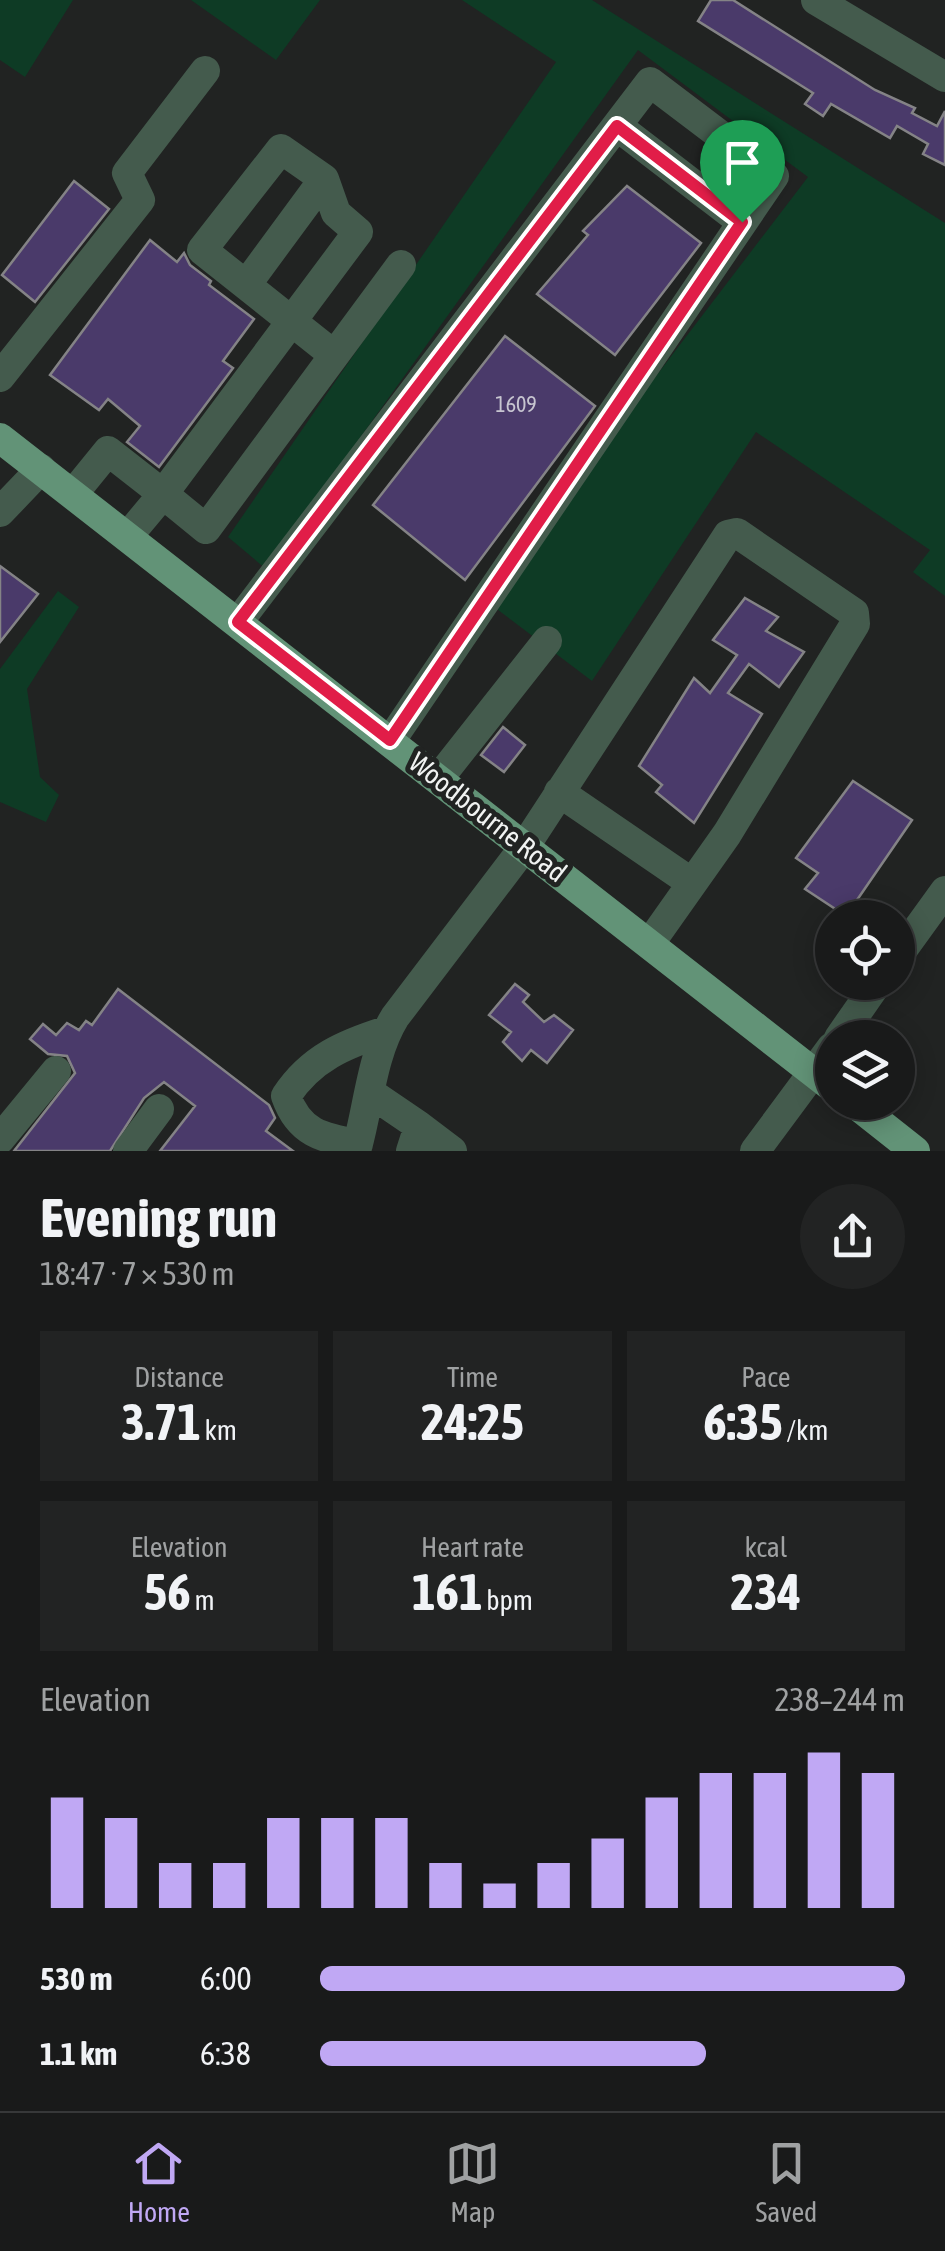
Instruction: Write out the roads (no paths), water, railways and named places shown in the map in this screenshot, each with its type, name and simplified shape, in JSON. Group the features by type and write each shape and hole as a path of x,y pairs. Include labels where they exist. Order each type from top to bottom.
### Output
{"main road":[{"name":"Woodbourne Road","path":"0,438 815,1073"},
{"path":"876,1120 916,1151"}],"street":[{"path":"816,0 945,77"},
{"path":"0,377 140,200 127,173 205,71"},
{"path":"238,622 650,82 774,176 390,740"},
{"path":"617,126 742,222"},
{"path":"128,536 163,494 290,320 358,232 336,213 324,180 282,149 202,250 290,320 334,355"},
{"path":"246,285 324,180"},
{"path":"73,494 108,451 206,530 400,265"},
{"path":"0,512 40,469"},
{"path":"386,1031 340,1046 300,1074 286,1096 294,1117 317,1137 357,1147 372,1094 378,1045 386,1031 525,846 728,535 737,533 854,613 856,624 650,944"},
{"path":"438,778 547,641"},
{"path":"559,792 692,883"},
{"path":"915,933 945,892"},
{"path":"0,1138 56,1071"},
{"path":"755,1151 815,1089"},
{"path":"372,1094 416,1138 452,1151"},
{"path":"128,1151 160,1109"}]}
